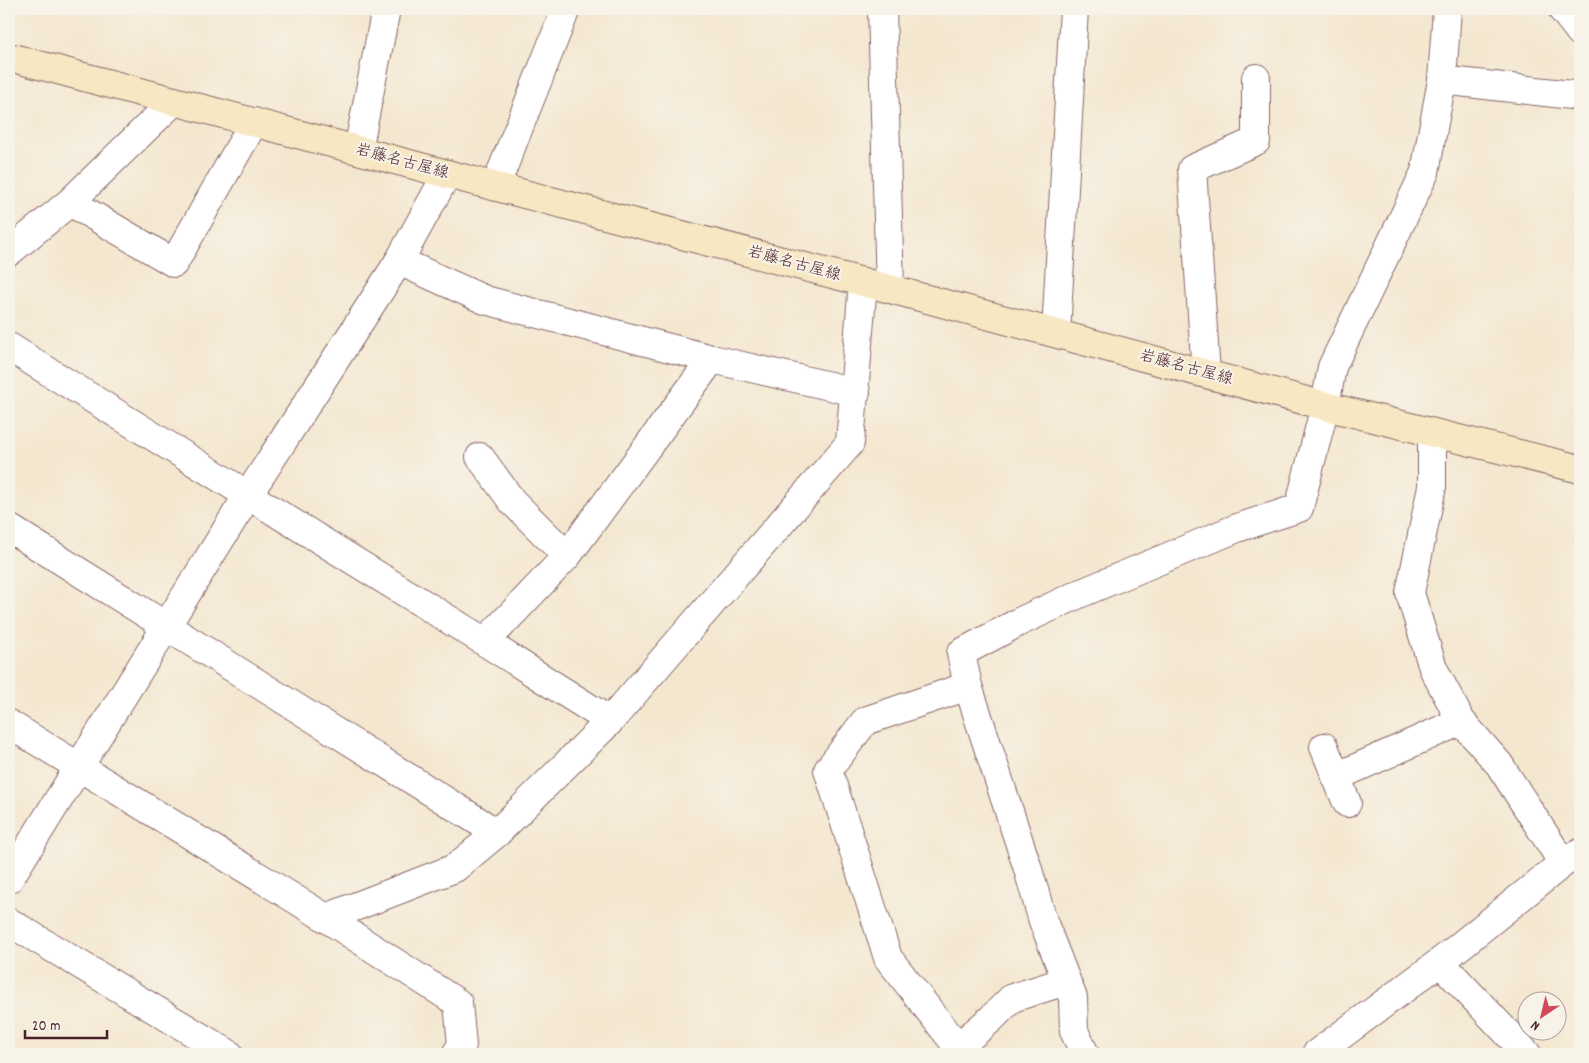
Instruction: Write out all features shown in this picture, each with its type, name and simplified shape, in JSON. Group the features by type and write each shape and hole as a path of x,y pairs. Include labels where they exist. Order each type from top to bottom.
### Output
{"main road":[{"name":"岩藤名古屋線","path":"9,57 1056,333 1325,406 1580,469"}],"street":[{"path":"358,150 386,9"},
{"path":"496,185 566,9"},
{"path":"882,9 890,289"},
{"path":"1056,333 1074,9"},
{"path":"1085,1054 1074,1031 1073,998 1043,921 968,686 961,653 1078,594 1236,528 1300,508 1325,406 1332,367 1425,172 1442,80 1447,9"},
{"path":"1562,9 1580,32"},
{"path":"1206,373 1192,169 1256,141 1256,78"},
{"path":"1442,80 1580,96"},
{"path":"9,252 70,202 174,101"},
{"path":"70,202 174,263 254,122"},
{"path":"9,880 166,625 399,261 447,174"},
{"path":"399,261 485,300 712,359 856,392"},
{"path":"326,918 455,868 497,833 610,721 850,443 856,392 863,282"},
{"path":"9,347 610,721"},
{"path":"485,642 567,556 712,359"},
{"path":"1316,1054 1440,962 1572,858 1499,764 1461,722 1433,668 1410,593 1432,488 1432,433"},
{"path":"480,457 512,502 567,556"},
{"path":"9,528 497,833"},
{"path":"968,686 866,721 828,770 888,958 958,1047 1012,998 1066,981"},
{"path":"1336,777 1461,722"},
{"path":"9,724 326,918 458,1003 462,1045 456,1054"},
{"path":"1324,747 1347,803"},
{"path":"9,922 229,1054"},
{"path":"1440,962 1528,1054"}]}
